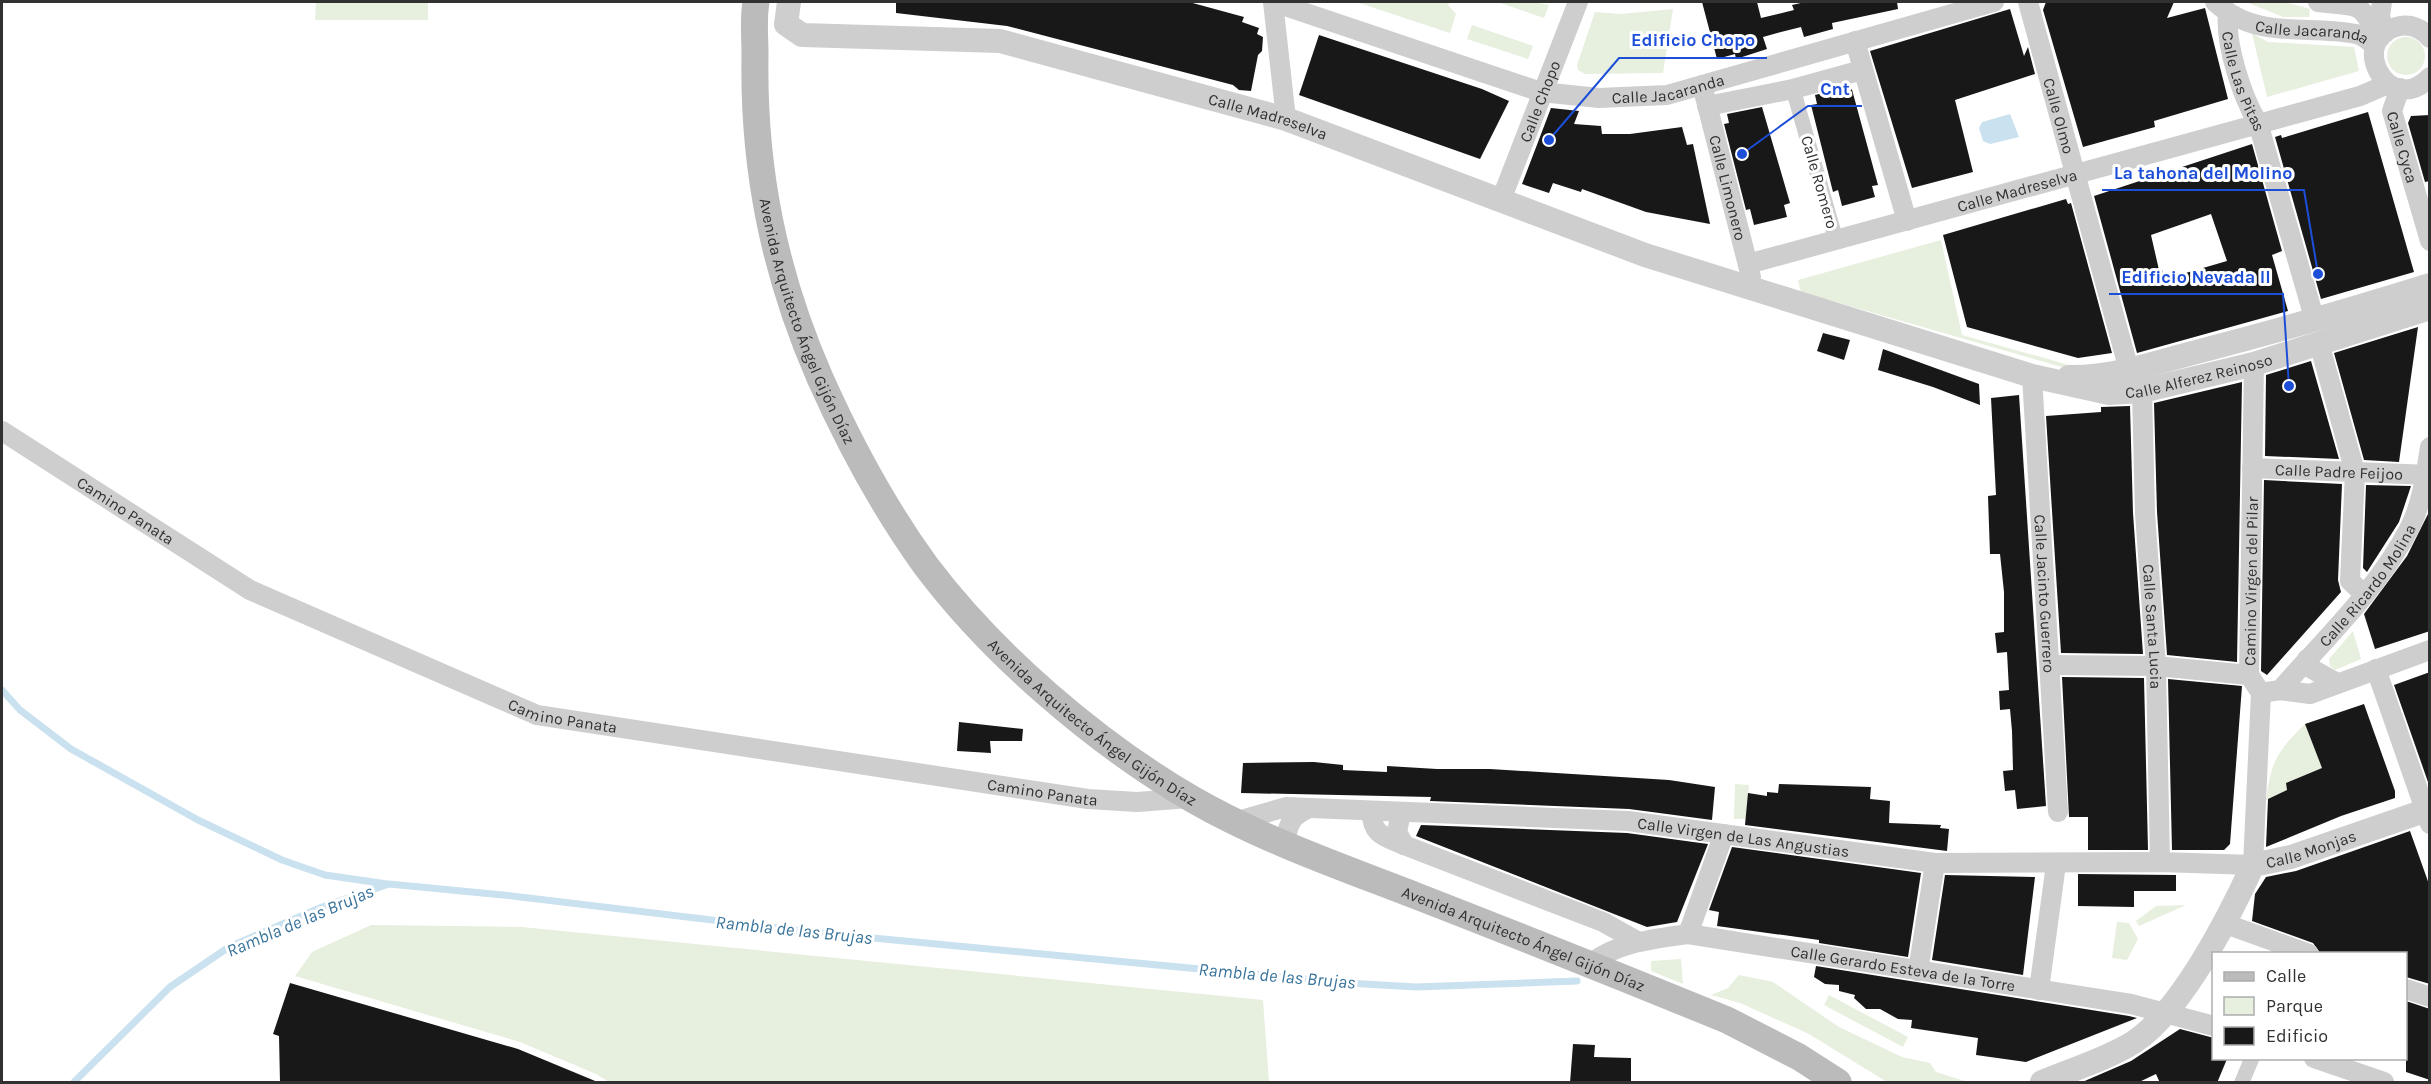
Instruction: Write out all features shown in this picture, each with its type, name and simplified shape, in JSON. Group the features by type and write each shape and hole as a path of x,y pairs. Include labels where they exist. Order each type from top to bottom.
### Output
{"main road":[{"name":"Avenida Arquitecto Ángel Gijón Díaz","path":"756,2 753,113 762,187 778,264 807,349 843,429 885,501 927,566 980,627 1037,684 1088,728 1190,798 1234,822 1292,847 1591,963 1727,1020 1799,1058 1838,1083"}],"street":[{"name":"Calle Madreselva","path":"789,2 786,24 802,35 1000,41 1286,119 1645,255 1755,291"},
{"path":"1273,2 1286,119"},
{"name":"Calle Jacaranda","path":"1273,2 1541,92 1599,98 1666,95 1994,2"},
{"name":"Calle Chopo","path":"1501,200 1541,92 1578,2"},
{"name":"Calle Olmo","path":"2028,2 2129,370"},
{"path":"2318,2 2356,3 2365,8 2380,39"},
{"path":"2382,2 2380,39 2375,67 2394,86"},
{"name":"Calle Jacaranda","path":"2221,8 2271,29 2358,34 2380,39"},
{"name":"Calle Las Pitas","path":"2221,8 2248,107 2258,123 2355,472 2350,581 2364,594"},
{"path":"2380,39 2404,26 2415,27 2430,38"},
{"path":"1855,41 1907,221"},
{"name":"Calle Jacaranda","path":"1707,106 1793,89 1862,69"},
{"name":"Calle Madreselva","path":"1748,264 2075,176 2394,86 2417,87 2430,77"},
{"name":"Calle Limonero","path":"1702,85 1755,291"},
{"name":"Calle Cyca","path":"2394,86 2392,111 2430,241"},
{"name":"Calle Romero","path":"1793,89 1836,240"},
{"name":"Calle Alferez Reinoso","path":"1755,291 2031,376 2109,393 2142,391 2254,364 2317,332 2430,285"},
{"name":"Calle Alferez Reinoso","path":"2031,376 2086,377 2129,370 2430,308"},
{"name":"Camino Virgen del Pilar","path":"2254,364 2249,675 2271,691"},
{"name":"Calle Jacinto Guerrero","path":"2031,376 2051,665 2058,812"},
{"name":"Calle Santa Lucia","path":"2142,391 2145,513 2156,666 2160,862"},
{"name":"Camino Panata","path":"2,431 250,590 537,715 1088,799 1137,802 1190,798"},
{"name":"Calle Ricardo Molina","path":"2271,691 2307,659 2390,561 2411,525 2427,475 2430,447"},
{"name":"Calle Padre Feijoo","path":"2252,468 2427,475"},
{"path":"2253,865 2271,691 2310,694 2430,650"},
{"path":"2307,659 2312,669 2337,683"},
{"path":"2051,665 2156,666 2249,675"},
{"path":"2376,669 2428,815"},
{"name":"Calle Virgen de Las Angustias","path":"1234,822 1286,807 1628,821 1935,862 2056,864 2160,862 2253,865"},
{"path":"1292,847 1286,840 1288,828 1296,813 1309,808"},
{"path":"1372,812 1371,823 1378,834 1603,922 1637,941"},
{"path":"1401,813 1397,832 1404,845"},
{"name":"Calle Monjas","path":"2050,1081 2133,1042 2167,1012 2226,924 2253,865 2291,857 2428,815"},
{"path":"1688,934 1724,834"},
{"path":"1918,971 1935,862"},
{"path":"2039,990 2056,864"},
{"path":"2226,924 2303,952"},
{"name":"Calle Gerardo Esteva de la Torre","path":"1591,963 1603,954 1637,941 1688,934 2167,1012 2212,1025"},
{"path":"2407,989 2430,997"},
{"path":"2242,1083 2253,1060"},
{"path":"2317,1060 2384,1083"}],"green space":[{"path":"316,2 428,2 428,20 315,20"},
{"path":"1356,2 1450,2 1448,5 1456,14 1450,33"},
{"path":"1497,2 1534,2 1549,5 1544,18"},
{"path":"2246,2 2285,2 2310,9 2309,17 2283,17"},
{"path":"1673,9 1663,73 1585,74 1578,70 1577,65 1595,12 1621,14"},
{"path":"1472,25 1533,46 1528,59 1467,39"},
{"path":"2252,33 2268,42 2354,47 2359,71 2267,97"},
{"path":"2406,37 2413,38 2419,43 2424,49 2424,63 2419,69 2413,74 2406,75 2399,74 2393,69 2388,63 2387,56 2388,49 2393,43 2399,38"},
{"path":"1941,240 1962,335 2080,368 2079,372 1801,292 1798,280"},
{"path":"2353,631 2361,659 2335,670 2330,666 2329,659"},
{"path":"2305,724 2322,768 2286,783 2287,790 2266,800 2270,776 2277,758"},
{"path":"1735,784 1749,785 1746,819 1734,819"},
{"path":"2186,905 2139,926 2136,921 2156,906"},
{"path":"2117,922 2129,923 2138,939 2127,960 2112,958"},
{"path":"371,925 522,927 1263,1000 1269,1082 609,1082 596,1074 520,1042 295,976 312,952"},
{"path":"1681,959 1683,984 1651,971 1651,961"},
{"path":"1739,975 1773,982 1839,1027 1902,1057 1930,1063 1936,1072 1968,1082 1887,1082 1809,1034 1740,1003 1711,995 1728,988"},
{"path":"1829,995 1908,1037 1903,1047 1824,1005"}],"water":[{"path":"2010,114 2019,137 1990,144 1983,141 1979,128 1982,122"}],"building":[{"path":"896,2 1189,2 1244,17 1242,22 1259,28 1257,34 1263,37 1262,51 1258,55 1251,91 1239,90 1233,85 1007,26 896,13"},
{"path":"1702,2 1757,2 1761,18 1794,10 1792,5 1805,2 1897,2 1898,9 1832,23 1833,29 1804,37 1801,27 1781,32 1763,37 1767,49 1736,59 1735,54 1717,59"},
{"path":"2046,2 2174,2 2167,18 2205,8 2228,99 2154,121 2155,127 2083,147 2043,10"},
{"path":"2010,9 2024,56 2028,47 2035,74 1955,100 1973,172 1912,188 1870,51"},
{"path":"1319,35 1482,89 1509,101 1480,159 1299,95"},
{"path":"1851,86 1878,185 1872,186 1875,197 1842,206 1838,190 1833,192 1811,105 1817,104 1815,95"},
{"path":"1762,107 1790,203 1784,205 1787,217 1754,225 1750,209 1746,210 1724,124 1729,123 1727,114"},
{"path":"1551,108 1579,111 1574,124 1601,126 1602,134 1630,134 1682,127 1687,145 1693,144 1710,224 1646,212 1582,189 1581,192 1553,183 1549,193 1522,184"},
{"path":"2368,112 2414,272 2321,299 2275,137 2281,135 2282,138"},
{"path":"2430,115 2430,181 2425,182 2408,123 2411,116"},
{"path":"2252,144 2282,251 2272,255 2288,311 2137,353 2094,196","holes":["2211,214 2227,261 2165,279 2162,270 2159,270 2151,235"]},
{"path":"2066,199 2068,204 2071,203 2112,353 2078,358 1967,327 1943,235"},
{"path":"2418,327 2399,462 2364,460 2334,353"},
{"path":"1823,333 1850,340 1844,360 1817,351"},
{"path":"1883,349 1979,384 1980,405 1878,370"},
{"path":"2311,361 2339,459 2265,456 2266,375"},
{"path":"2242,382 2237,662 2167,655 2157,512 2154,403"},
{"path":"2019,395 2046,806 2017,809 2015,790 2005,791 2003,771 2013,770 2012,731 2010,709 2000,710 1999,691 2009,690 2007,652 1997,653 1995,633 2004,632 2004,592 2000,554 1990,554 1988,496 1996,495 1991,398"},
{"path":"2130,406 2133,513 2143,654 2061,653 2046,416 2101,412 2101,407"},
{"path":"2264,480 2342,484 2338,580 2341,592 2267,675 2261,671"},
{"path":"2366,485 2411,486 2399,522 2367,572 2363,568"},
{"path":"2430,510 2430,631 2375,649 2364,614 2407,556"},
{"path":"2430,672 2430,782 2428,782 2394,685"},
{"path":"2062,677 2144,678 2148,850 2088,850 2088,817 2069,817"},
{"path":"2168,679 2242,686 2230,844 2224,850 2172,850"},
{"path":"2364,704 2395,791 2395,798 2341,816 2266,847 2268,799 2287,790 2286,783 2322,768 2305,724"},
{"path":"959,722 1023,729 1022,741 990,741 991,753 957,751"},
{"path":"1314,762 1343,765 1343,770 1387,772 1387,766 1490,769 1669,780 1715,787 1712,820 1629,809 1430,801 1431,797 1241,793 1243,763"},
{"path":"1779,784 1871,787 1870,799 1890,801 1889,823 1941,825 1940,828 1949,829 1947,851 1745,825 1748,793 1767,796 1767,792 1778,793"},
{"path":"1421,825 1627,833 1708,844 1677,922 1647,927 1416,836"},
{"path":"2410,831 2430,887 2430,984 2407,977 2407,952 2320,952 2313,943 2252,921 2255,894 2266,877 2296,871"},
{"path":"1732,847 1921,873 1908,957 1819,943 1819,940 1717,926 1719,912 1709,910"},
{"path":"2078,874 2176,875 2176,891 2134,891 2134,907 2078,906"},
{"path":"1945,875 2035,877 2023,975 1932,960"},
{"path":"1816,966 2137,1018 2026,1062 1976,1055 1978,1038 1911,1028 1912,1020 1898,1019 1880,1009 1866,1009 1854,998 1855,995 1839,991 1839,985 1825,984 1814,977"},
{"path":"290,983 518,1049 600,1083 280,1083 279,1036 273,1034"},
{"path":"2407,1001 2430,1009 2430,1080 2406,1072"},
{"path":"2180,1029 2212,1037 2212,1060 2227,1060 2217,1083 2160,1083 2156,1074 2137,1083 2080,1083 2131,1061"},
{"path":"1573,1044 1595,1045 1594,1057 1631,1058 1631,1083 1570,1083"}],"waterway":[{"path":"2,690 20,710 71,749 198,820 282,860 325,875 387,884"},
{"name":"Rambla de las Brujas","path":"74,1082 170,987 229,947 322,907 389,884 503,895 820,933 1347,983 1416,987 1577,981"}],"place":[{"name":"Edificio Chopo","path":"1549,140"},
{"name":"Cnt","path":"1742,154"},
{"name":"La tahona del Molino","path":"2318,274"},
{"name":"Edificio Nevada II","path":"2289,386"}]}
